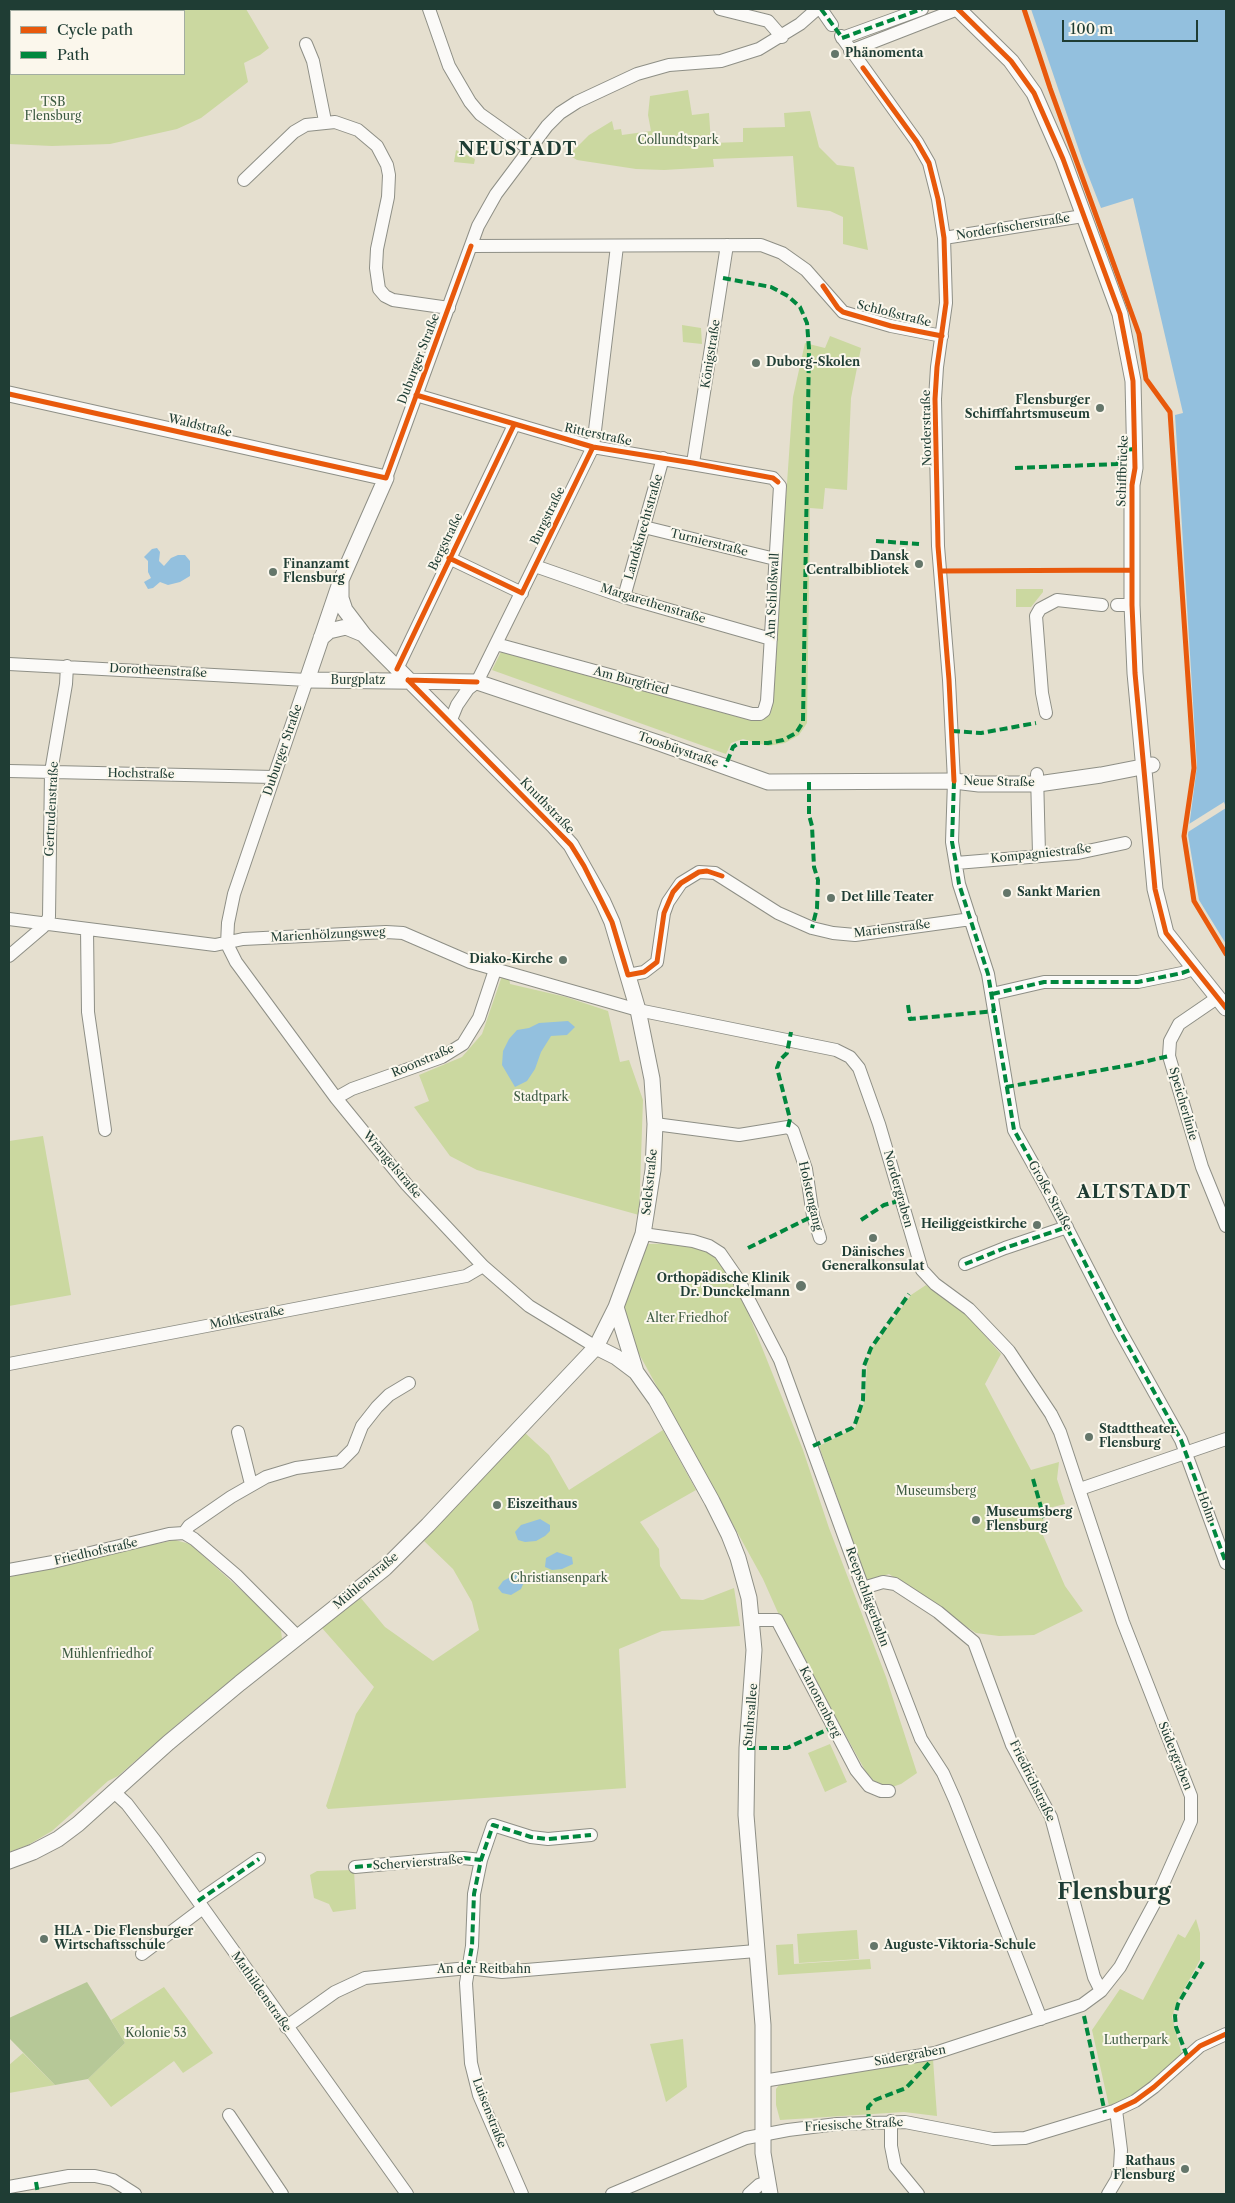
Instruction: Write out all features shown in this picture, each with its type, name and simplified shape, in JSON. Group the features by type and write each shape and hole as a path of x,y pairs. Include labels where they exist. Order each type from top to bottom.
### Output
{"main road":[{"name":"Schiffbrücke","path":"958,9 1010,61 1034,93 1049,126 1120,314 1128,345 1134,381 1135,468 1138,485 1147,766"},
{"name":"Waldstraße","path":"9,394 386,478"},
{"name":"Schiffbrücke","path":"1135,468 1132,486 1124,605 1163,889 1173,929 1193,969 1222,1003"},
{"name":"Duburger Straße","path":"307,680 341,580 386,478"},
{"name":"Knuthstraße","path":"341,580 341,598 345,610 364,635 571,845 609,915 638,1010"},
{"name":"Knuthstraße","path":"321,638 329,631 346,627 364,635"},
{"name":"Burgplatz","path":"307,680 408,680"},
{"name":"Toosbüystraße","path":"408,680 477,682 768,782 954,781"},
{"name":"Neue Straße","path":"954,781 980,784 1037,779 1101,767 1147,766"},
{"name":"Selckstraße","path":"596,1347 616,1307 642,1234 653,1170 655,1124 652,1079 638,1010"},
{"path":"616,1307 636,1372"},
{"name":"Stuhrsallee","path":"596,1347 616,1357 636,1372 660,1408 728,1535 746,1583 752,1620 754,1681 747,1748 746,1815 763,2025 762,2133 769,2188"},
{"name":"Mühlenstraße","path":"9,1861 33,1852 58,1839 78,1824 113,1791 240,1682 385,1568 596,1347"}],"street":[{"path":"429,9 449,66 470,102 480,114 528,148"},
{"path":"720,9 768,21 782,37"},
{"name":"Duburger Straße","path":"386,478 470,246 486,210 528,148 560,113 637,74 669,65 722,61 742,56 782,37 817,9"},
{"path":"821,9 832,25"},
{"path":"901,12 922,9"},
{"path":"850,51 958,9"},
{"name":"Norderstraße","path":"901,12 841,37 917,142 929,163 938,199 944,238 946,303 937,367 935,399 938,546 949,680 954,781 952,842 959,884 971,919"},
{"path":"306,44 313,61 324,121"},
{"path":"244,180 299,128 306,125 324,121 343,124 365,134 377,146 387,165 390,185 377,248 376,268 379,289 385,296 393,300 449,308"},
{"name":"Norderfischerstraße","path":"944,238 1082,216"},
{"name":"Schloßstraße","path":"470,246 755,244 771,248 806,270 823,286 838,308 891,326 942,336"},
{"name":"Königstraße","path":"693,463 728,245"},
{"name":"Burgstraße","path":"477,682 593,447 618,246"},
{"name":"Ritterstraße","path":"416,395 593,447 773,478 778,482"},
{"name":"Bergstraße","path":"397,668 514,425"},
{"name":"Landsknechtstraße","path":"624,596 663,458"},
{"name":"Am Schloßwall","path":"764,711 771,640 780,486 778,482"},
{"name":"Turnierstraße","path":"644,527 775,559"},
{"path":"449,558 522,593"},
{"name":"Margarethenstraße","path":"535,566 624,596 771,640"},
{"path":"1046,713 1042,692 1036,616 1040,609 1057,600 1102,605"},
{"name":"Am Burgfried","path":"496,644 752,714 760,714 764,711"},
{"name":"Dorotheenstraße","path":"9,664 307,680"},
{"name":"Gertrudenstraße","path":"46,923 49,916 52,772 66,684 67,666"},
{"name":"Duburger Straße","path":"227,944 228,923 234,894 307,680"},
{"path":"450,722 457,705 468,689 477,682"},
{"name":"Hochstraße","path":"9,771 274,778"},
{"path":"1037,779 1039,854"},
{"name":"Kompagniestraße","path":"956,863 1039,854 1078,853 1125,844"},
{"name":"Marienstraße","path":"628,975 644,972 657,962 664,913 668,902 681,883 699,872 715,873 724,877 760,904 812,928 833,933 855,935 971,919"},
{"name":"Marienhölzungsweg","path":"9,919 204,944 227,944 244,939 386,932 403,933 419,938 445,953 495,970 638,1010"},
{"name":"Große Straße","path":"971,919 992,994 1014,1130 1067,1227 1119,1330 1186,1452"},
{"path":"9,956 46,923"},
{"path":"87,928 88,1019 105,1130"},
{"name":"Wrangelstraße","path":"227,944 236,962 336,1098 408,1185 483,1266 529,1306 596,1347"},
{"path":"992,994 1050,982 1138,982 1193,969"},
{"name":"Roonstraße","path":"336,1098 352,1089 442,1057 463,1044 479,1018 495,970"},
{"name":"Speicherlinie","path":"1222,1003 1179,1024 1170,1041 1169,1056 1202,1168 1226,1226"},
{"name":"Nordergraben","path":"638,1010 820,1046 836,1050 850,1057 859,1068 879,1124 922,1270 934,1284 969,1309 1009,1351 1051,1414 1060,1432 1080,1488"},
{"name":"Holstengang","path":"655,1124 739,1135 788,1127 793,1131 806,1169 813,1216 820,1238"},
{"path":"965,1264 1004,1248 1067,1227"},
{"name":"Reepschlägerbahn","path":"642,1234 693,1241 709,1246 726,1260 738,1278 780,1360 863,1588 921,1739 943,1773 955,1800 1041,2019"},
{"name":"Moltkestraße","path":"9,1364 466,1276 483,1266"},
{"path":"298,1637 236,1575 194,1539 184,1533 198,1520 251,1484 281,1472 340,1462 353,1449 362,1426 376,1407 389,1395 409,1383"},
{"path":"238,1432 251,1484"},
{"path":"1080,1488 1226,1439"},
{"name":"Holm","path":"1186,1452 1226,1562"},
{"name":"Südergraben","path":"763,2081 935,2053 1082,2005 1101,1991 1120,1967 1160,1894 1189,1830 1192,1805 1191,1796 1122,1622 1080,1488"},
{"name":"Friedhofstraße","path":"9,1570 53,1562 169,1534 184,1533"},
{"name":"Friedrichstraße","path":"863,1588 883,1582 895,1584 951,1622 974,1642 1012,1745 1051,1817 1094,1977 1101,1991"},
{"name":"Kanonenberg","path":"752,1620 769,1618 777,1620 856,1770 869,1786 881,1791 889,1791"},
{"name":"Mathildenstraße","path":"113,1791 133,1811 407,2194"},
{"name":"Luisenstraße","path":"522,2194 474,2080 466,1998 472,1946 472,1910 481,1860 493,1825 531,1837 548,1839 591,1835"},
{"path":"142,1954 259,1859"},
{"name":"Schervierstraße","path":"355,1867 441,1859 481,1860"},
{"name":"An der Reitbahn","path":"286,2027 335,1992 365,1978 468,1968 502,1972 756,1951"},
{"name":"Friesische Straße","path":"619,2193 762,2133 838,2124 891,2121 922,2124 979,2137 1010,2140 1026,2138 1116,2110 1135,2101 1154,2087 1200,2046 1226,2034"},
{"path":"1108,2194 1120,2167 1121,2150 1116,2110"},
{"path":"229,2115 282,2194"},
{"path":"891,2121 891,2146 895,2166 918,2194"},
{"path":"9,2187 69,2176 95,2176 113,2180 135,2194"},
{"path":"749,2194 759,2185 769,2188"}],"green space":[{"name":"TSB Flensburg","path":"9,9 246,9 269,48 244,63 248,82 201,118 177,129 110,144 52,146 9,144"},
{"name":"Collundtspark","path":"688,90 692,115 709,113 711,143 743,142 743,128 785,127 784,113 810,111 819,147 837,165 854,167 868,250 843,244 843,217 830,211 797,207 793,156 713,159 714,167 664,170 636,169 577,160 569,155 589,135 612,121 614,130 621,129 622,135 651,131 648,115 650,96"},
{"path":"456,150 475,159 474,164 454,162"},
{"path":"682,325 701,328 702,344 683,342"},
{"path":"830,336 861,348 851,398 847,490 825,488 823,509 810,508 807,723 799,735 785,743 768,746 743,739 731,743 726,754 492,670 501,652 749,720 761,720 771,713 793,397 805,343 825,348"},
{"path":"1016,589 1043,589 1043,592 1031,607 1016,607"},
{"name":"Stadtpark","path":"502,976 509,977 510,984 566,997 608,1011 620,1062 629,1060 643,1100 639,1215 477,1170 450,1156 414,1107 429,1101 419,1075 462,1057 482,1034"},
{"path":"43,1136 71,1295 9,1306 9,1141"},
{"name":"Alter Friedhof","path":"690,1243 707,1248 735,1280 803,1450 829,1528 886,1677 917,1773 901,1784 892,1787 883,1786 874,1781 866,1772 779,1615 763,1579 633,1343 624,1320 625,1299 648,1244"},
{"name":"Museumsberg","path":"926,1285 965,1313 1001,1354 985,1384 1031,1470 1059,1462 1057,1479 1065,1504 1041,1510 1044,1523 1039,1526 1065,1586 1083,1611 1034,1635 999,1636 976,1633 889,1574 867,1581 819,1446 855,1428 865,1400 867,1364 873,1347 911,1295"},
{"name":"Christiansenpark","path":"663,1430 696,1490 640,1522 659,1549 660,1566 681,1599 703,1600 734,1588 740,1626 662,1631 619,1649 626,1788 328,1809 326,1806 356,1714 374,1687 322,1628 360,1597 385,1627 433,1661 479,1630 472,1602 453,1569 424,1541 524,1432 549,1455 569,1490"},
{"name":"Mühlenfriedhof","path":"175,1540 190,1544 273,1619 281,1630 282,1639 181,1721 118,1776 108,1781 52,1831 28,1845 9,1852 9,1575"},
{"path":"830,1744 847,1782 825,1792 808,1753"},
{"path":"354,1870 356,1909 333,1912 329,1904 314,1898 310,1875 317,1871"},
{"name":"Lutherpark","path":"1196,1919 1200,1933 1200,1960 1176,2004 1172,2017 1182,2055 1150,2083 1126,2099 1109,2106 1092,2030 1120,1989 1143,2000 1178,1934 1185,1938"},
{"path":"857,1930 859,1959 799,1963 797,1934"},
{"path":"793,1944 794,1964 870,1959 871,1969 778,1975 776,1945"},
{"path":"87,1982 125,2043 88,2079 55,2085 9,2038 9,2018"},
{"name":"Kolonie 53","path":"164,1987 213,2053 183,2073 174,2061 111,2107 88,2079 125,2043 111,2020"},
{"path":"683,2039 687,2087 666,2102 650,2044"},
{"path":"23,2053 55,2085 9,2093 9,2065"},
{"path":"933,2059 937,2116 904,2112 780,2120 776,2105 776,2089 779,2085"}],"water":[{"path":"1031,9 1226,9 1226,944 1199,900 1188,835 1197,766 1175,415 1183,413 1133,198 1101,208 1083,162"},
{"path":"157,548 160,552 159,561 164,566 171,558 185,555 190,561 190,576 180,582 168,585 160,582 153,588 148,589 144,582 151,578 148,572 148,561 144,557 152,549"},
{"path":"568,1021 575,1027 567,1035 551,1036 527,1081 515,1087 502,1065 503,1051 509,1039 517,1030 529,1028 539,1023"},
{"path":"540,1519 550,1525 550,1531 545,1536 536,1541 525,1542 518,1540 515,1532 521,1525"},
{"path":"557,1552 572,1557 573,1564 562,1569 552,1570 545,1567 546,1558"},
{"path":"518,1573 525,1580 521,1589 511,1595 502,1593 498,1588 503,1581"}],"pier":[{"path":"1224,802 1226,808 1188,832 1189,824"}],"marked path":[{"path":"821,9 841,36"},
{"path":"842,38 922,9"},
{"path":"723,278 771,287 788,296 800,307 807,323 809,349 803,722 796,733 783,740 768,743 739,743 733,747 725,767"},
{"path":"1015,468 1117,464 1125,450 1135,449"},
{"path":"876,541 919,544"},
{"path":"952,731 981,733 1036,723"},
{"path":"954,781 952,842 959,884 988,974 1014,1130 1047,1189 1119,1329 1181,1440 1226,1563"},
{"path":"809,782 809,815 812,826 814,867 818,880 817,908 812,928"},
{"path":"992,994 1044,982 1138,982 1193,969"},
{"path":"908,1005 910,1019 995,1011"},
{"path":"788,1127 790,1119 777,1068 780,1060 787,1053 791,1032"},
{"path":"1006,1087 1130,1065 1169,1056"},
{"path":"861,1220 884,1205 902,1200"},
{"path":"748,1248 813,1216"},
{"path":"965,1264 1067,1227"},
{"path":"813,1446 852,1428 855,1424 863,1400 864,1366 871,1348 909,1294"},
{"path":"1033,1479 1044,1518"},
{"path":"747,1748 787,1748 833,1727"},
{"path":"468,1968 472,1946 474,1894 481,1860 493,1825 531,1837 548,1839 591,1835"},
{"path":"355,1867 441,1859 463,1858 481,1860"},
{"path":"198,1901 259,1859"},
{"path":"1187,2056 1176,2027 1175,2016 1178,2004 1203,1962"},
{"path":"1084,2016 1105,2113"},
{"path":"869,2122 868,2107 875,2100 906,2088 930,2062"},
{"path":"36,2182 38,2194"}],"cycle path":[{"path":"958,9 1011,61 1034,93 1063,159 1120,314 1133,381 1135,468 1132,485 1132,605 1135,673 1155,889 1166,933 1226,1008"},
{"path":"1024,9 1050,88 1139,334 1146,379 1170,412 1194,768 1184,836 1194,901 1226,954"},
{"path":"863,68 917,142 929,163 938,199 944,238 946,303 937,367 935,399 938,546 949,680 954,781"},
{"path":"9,394 386,478 471,246"},
{"path":"823,286 838,308 843,312 891,326 942,336"},
{"path":"416,395 593,447 773,478 778,482"},
{"path":"397,669 514,425"},
{"path":"449,558 522,593 593,447"},
{"path":"940,571 1131,570"},
{"path":"408,680 571,845 584,866 612,922 628,975 644,972 657,962 664,913 673,892 681,883 699,872 707,871 722,876"},
{"path":"408,680 477,682"},
{"path":"1116,2110 1135,2101 1154,2087 1200,2046 1226,2034"}],"place":[{"name":"Phänomenta","path":"835,54"},
{"name":"Duborg-Skolen","path":"756,363"},
{"name":"Flensburger Schifffahrtsmuseum","path":"1100,408"},
{"name":"Dansk Centralbibliotek","path":"919,564"},
{"name":"Finanzamt Flensburg","path":"273,572"},
{"name":"Sankt Marien","path":"1007,893"},
{"name":"Det lille Teater","path":"831,898"},
{"name":"Diako-Kirche","path":"563,960"},
{"name":"Heiliggeistkirche","path":"1037,1225"},
{"name":"Dänisches Generalkonsulat","path":"873,1238"},
{"name":"Orthopädische Klinik Dr. Dunckelmann","path":"801,1286"},
{"name":"Stadttheater Flensburg","path":"1089,1437"},
{"name":"Eiszeithaus","path":"497,1505"},
{"name":"Museumsberg Flensburg","path":"976,1520"},
{"name":"HLA - Die Flensburger Wirtschaftsschule","path":"44,1939"},
{"name":"Auguste-Viktoria-Schule","path":"874,1946"},
{"name":"Rathaus Flensburg","path":"1185,2169"}],"district":[{"name":"NEUSTADT","path":"518,150"},
{"name":"ALTSTADT","path":"1134,1193"},
{"name":"Flensburg","path":"1114,1893"}]}
